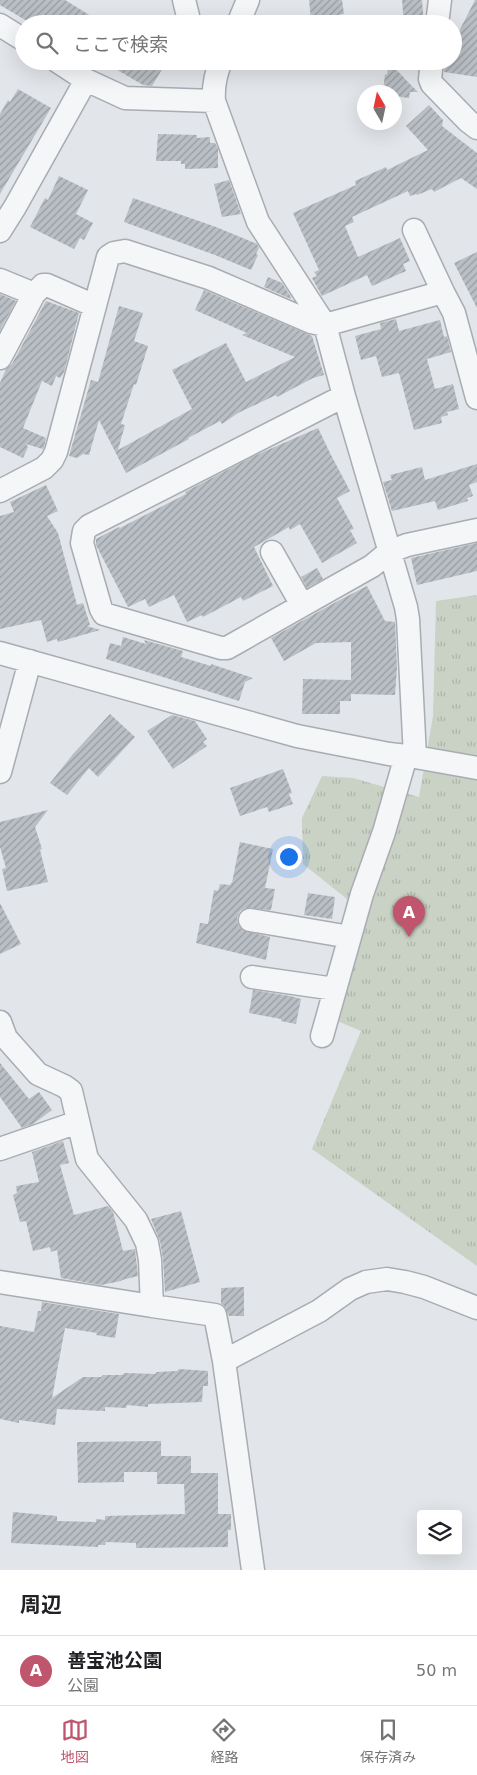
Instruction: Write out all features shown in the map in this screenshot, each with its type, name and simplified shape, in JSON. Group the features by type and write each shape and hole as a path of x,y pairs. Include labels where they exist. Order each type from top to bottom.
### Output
{"street":[{"path":"164,0 173,0"},
{"path":"184,0 188,15"},
{"path":"242,15 248,0"},
{"path":"438,15 440,0"},
{"path":"0,25 15,34"},
{"path":"71,70 86,80 125,98 217,81"},
{"path":"207,70 210,78 217,81"},
{"path":"431,70 430,79 432,84 477,128"},
{"path":"0,231 86,80"},
{"path":"217,81 258,222 325,325 408,619 411,756 350,937 322,1036"},
{"path":"414,230 454,313 477,398"},
{"path":"0,489 44,468 52,460 56,452 108,257 114,253 125,251 209,278 312,322 325,325 443,292"},
{"path":"0,280 34,294"},
{"path":"0,358 34,294 43,285 95,306"},
{"path":"344,396 89,526 84,531 82,538 104,614 221,648 231,646 372,566 389,552 406,545 477,530"},
{"path":"272,552 302,606"},
{"path":"0,653 298,736 389,754 477,768"},
{"path":"0,772 30,661"},
{"path":"250,920 350,937"},
{"path":"252,977 335,989"},
{"path":"0,1022 6,1038 38,1074 71,1091 87,1159 141,1228 150,1260 152,1306"},
{"path":"0,1148 78,1122"},
{"path":"224,1361 319,1311 350,1289 374,1280 387,1279 424,1287 477,1308"},
{"path":"0,1282 215,1315 224,1361 253,1570"}],"green space":[{"path":"477,595 477,1266 312,1149 361,1031 328,1017 347,899 303,864 302,818 322,776 353,778 419,797 433,716 436,601"}],"building":[{"path":"0,0 65,0 89,15 17,15 0,5"},
{"path":"309,0 342,0 344,14 311,15"},
{"path":"402,0 422,0 423,15 403,15"},
{"path":"475,0 477,0 477,77 444,72 444,70 462,70 462,25"},
{"path":"117,70 162,70 152,86 143,85"},
{"path":"388,70 397,70 418,92 410,92 409,98 402,97 402,85 384,85 385,74 387,75"},
{"path":"18,89 51,108 0,194 0,114 8,100 10,102"},
{"path":"429,105 443,120 442,126 477,153 477,189 461,178 434,192 432,189 410,196 408,191 352,217 354,222 345,226 358,257 400,238 410,261 403,264 406,271 372,286 367,275 322,296 312,278 317,276 314,272 319,270 293,213 356,185 355,181 386,167 387,170 428,150 406,126"},
{"path":"158,134 197,135 197,138 210,137 210,143 215,143 218,149 218,168 185,169 185,164 181,164 181,161 156,161"},
{"path":"59,176 88,190 76,214 93,223 84,240 80,238 74,249 30,227 45,198 48,200"},
{"path":"229,180 241,214 222,217 214,184"},
{"path":"133,198 216,227 257,244 259,248 256,254 258,255 251,270 124,222"},
{"path":"477,252 477,308 454,263"},
{"path":"268,277 282,283 291,299 264,287"},
{"path":"204,290 312,336 324,375 313,378 277,397 276,395 238,413 222,424 220,421 126,473 99,420 89,455 83,454 77,458 69,456 91,380 98,382 119,306 143,313 134,341 148,346 121,424 125,425 118,450 192,409 172,370 226,343 246,382 295,357 242,335 247,333 195,310"},
{"path":"0,294 16,301 0,330"},
{"path":"46,301 79,313 64,372 60,378 56,376 52,386 42,381 23,428 46,438 44,447 43,449 26,444 28,447 23,458 0,447 0,383 6,369 12,364"},
{"path":"396,319 399,331 440,320 444,337 447,336 451,352 427,359 435,389 453,384 459,409 447,412 448,415 441,417 442,423 414,430 399,373 382,377 376,356 361,360 355,336 381,329 380,323"},
{"path":"318,428 350,491 337,498 354,529 350,530 357,543 322,563 300,524 290,530 289,527 254,547 273,586 243,601 241,597 203,617 202,615 187,622 174,595 149,607 145,599 128,607 96,545 96,539 186,494 185,492 254,456"},
{"path":"477,464 477,482 469,485 473,496 467,498 468,501 438,510 435,501 392,511 383,482 392,480 390,475 422,467 425,480"},
{"path":"46,485 58,511 47,516 58,533 77,605 83,603 90,625 87,626 100,630 58,642 57,639 47,642 41,620 0,629 0,516 14,512 10,502"},
{"path":"477,543 477,571 417,585 411,558"},
{"path":"317,568 323,579 307,588 301,577"},
{"path":"367,586 385,621 395,622 397,668 395,695 351,694 351,701 340,701 340,714 302,714 303,679 351,680 351,642 316,643 284,661 271,638"},
{"path":"123,637 146,644 144,640 183,651 181,657 211,666 211,664 253,678 245,682 239,701 106,659 110,643 121,646"},
{"path":"110,714 135,737 98,777 89,768 67,795 50,783 73,754"},
{"path":"172,715 195,721 207,739 203,742 207,746 173,769 147,731"},
{"path":"283,769 292,793 289,794 293,804 269,812 267,807 240,816 230,788"},
{"path":"48,810 35,827 42,849 40,850 48,882 7,891 2,869 6,868 0,847 0,822"},
{"path":"240,842 273,849 265,888 275,889 271,910 246,908 240,911 237,918 238,925 242,930 270,937 266,960 196,943 200,923 208,924 214,890 218,891 220,884 230,885 232,883"},
{"path":"308,893 335,897 332,919 304,915"},
{"path":"0,903 21,944 0,954"},
{"path":"253,990 301,999 296,1024 249,1013"},
{"path":"0,1063 29,1099 39,1092 52,1110 33,1124 22,1128 0,1097"},
{"path":"63,1141 69,1163 60,1165 74,1215 108,1206 113,1212 123,1251 135,1249 138,1276 101,1285 61,1278 57,1250 51,1252 50,1247 33,1251 26,1221 20,1222 13,1195 17,1193 16,1186 39,1182 32,1152"},
{"path":"181,1211 200,1282 165,1292 160,1241 151,1219"},
{"path":"244,1287 244,1316 229,1316 221,1304 221,1288"},
{"path":"42,1302 119,1314 115,1338 65,1328 52,1398 83,1377 122,1375 125,1373 155,1374 157,1372 177,1371 179,1369 208,1371 208,1386 203,1386 202,1402 148,1404 148,1407 127,1405 126,1408 105,1407 105,1411 57,1409 55,1425 19,1420 19,1423 0,1419 0,1326 34,1332 38,1311 41,1311"},
{"path":"161,1441 161,1456 191,1456 191,1473 218,1473 218,1514 231,1514 231,1530 228,1530 228,1547 136,1548 136,1543 106,1542 105,1545 98,1545 98,1547 11,1543 13,1512 57,1516 57,1521 96,1522 96,1519 105,1520 105,1516 185,1514 184,1484 157,1484 157,1472 124,1472 124,1482 78,1483 77,1442"}],"place":[{"name":"善宝池公園","path":"409,937"}]}
